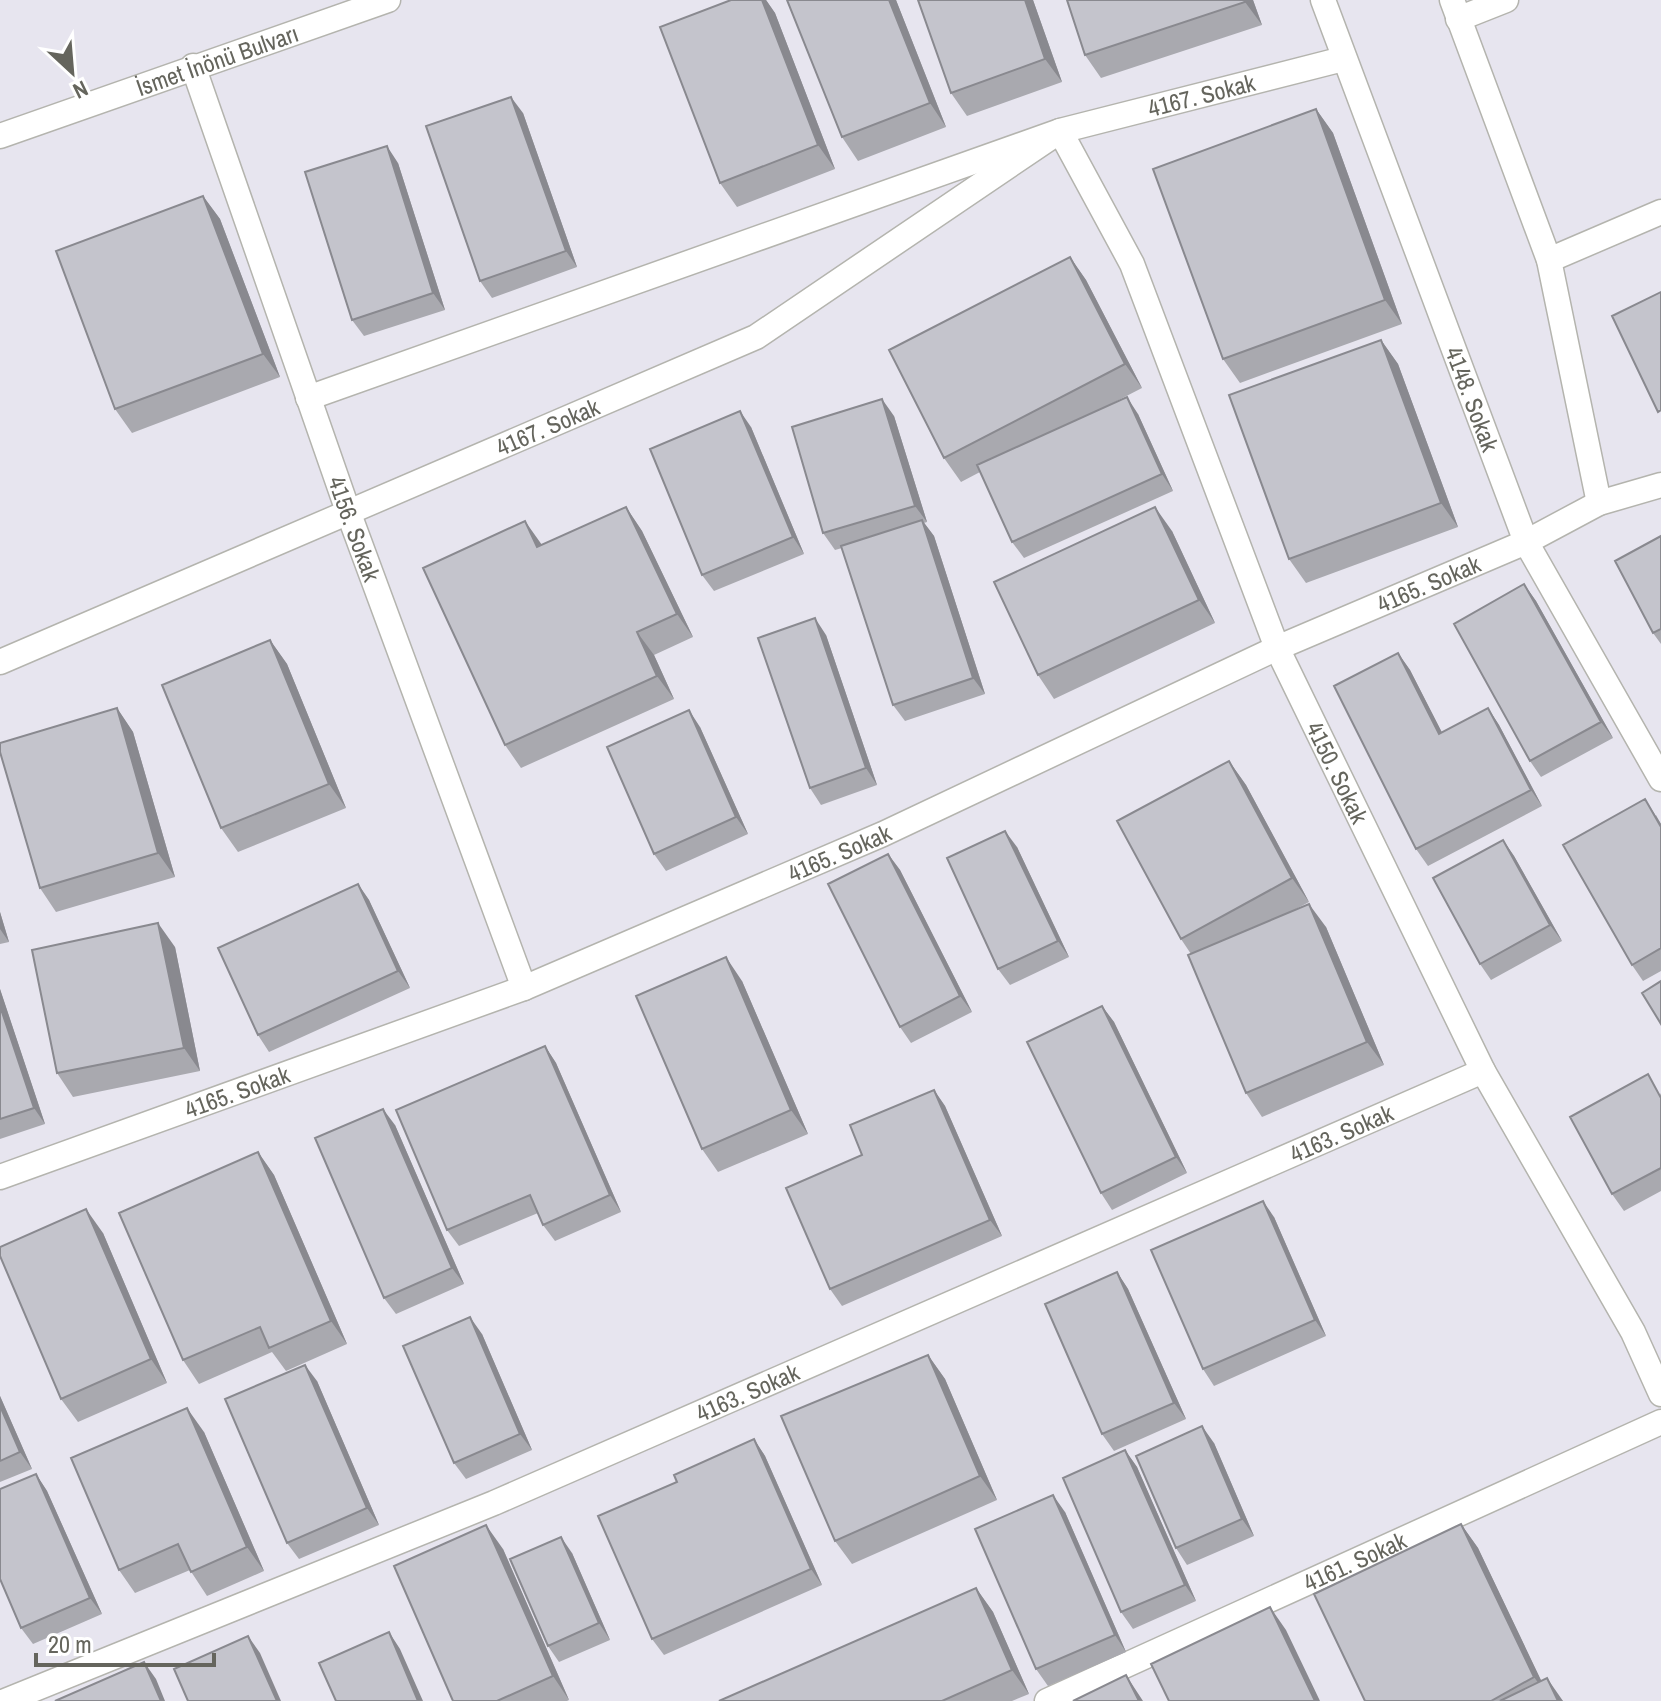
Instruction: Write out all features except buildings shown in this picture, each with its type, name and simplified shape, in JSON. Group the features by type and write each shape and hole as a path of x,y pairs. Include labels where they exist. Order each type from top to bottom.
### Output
{"street":[{"name":"İsmet İnönü Bulvarı","path":"0,136 388,0"},
{"name":"4148. Sokak","path":"1323,0 1526,542 1661,779"},
{"path":"1506,0 1455,10 1549,260 1599,503"},
{"name":"4167. Sokak","path":"308,398 1060,131 1343,59"},
{"name":"4156. Sokak","path":"193,66 349,514 524,988"},
{"name":"4167. Sokak","path":"0,662 756,337 1060,131"},
{"name":"4150. Sokak","path":"1060,131 1132,264 1277,648 1483,1071 1633,1332 1661,1394"},
{"path":"1549,260 1661,212"},
{"name":"4165. Sokak","path":"0,1177 524,988 883,834 1277,648 1526,542 1599,503 1661,485"},
{"name":"4163. Sokak","path":"5,1701 494,1503 1483,1071"},
{"name":"4161. Sokak","path":"1047,1701 1661,1422"}]}
